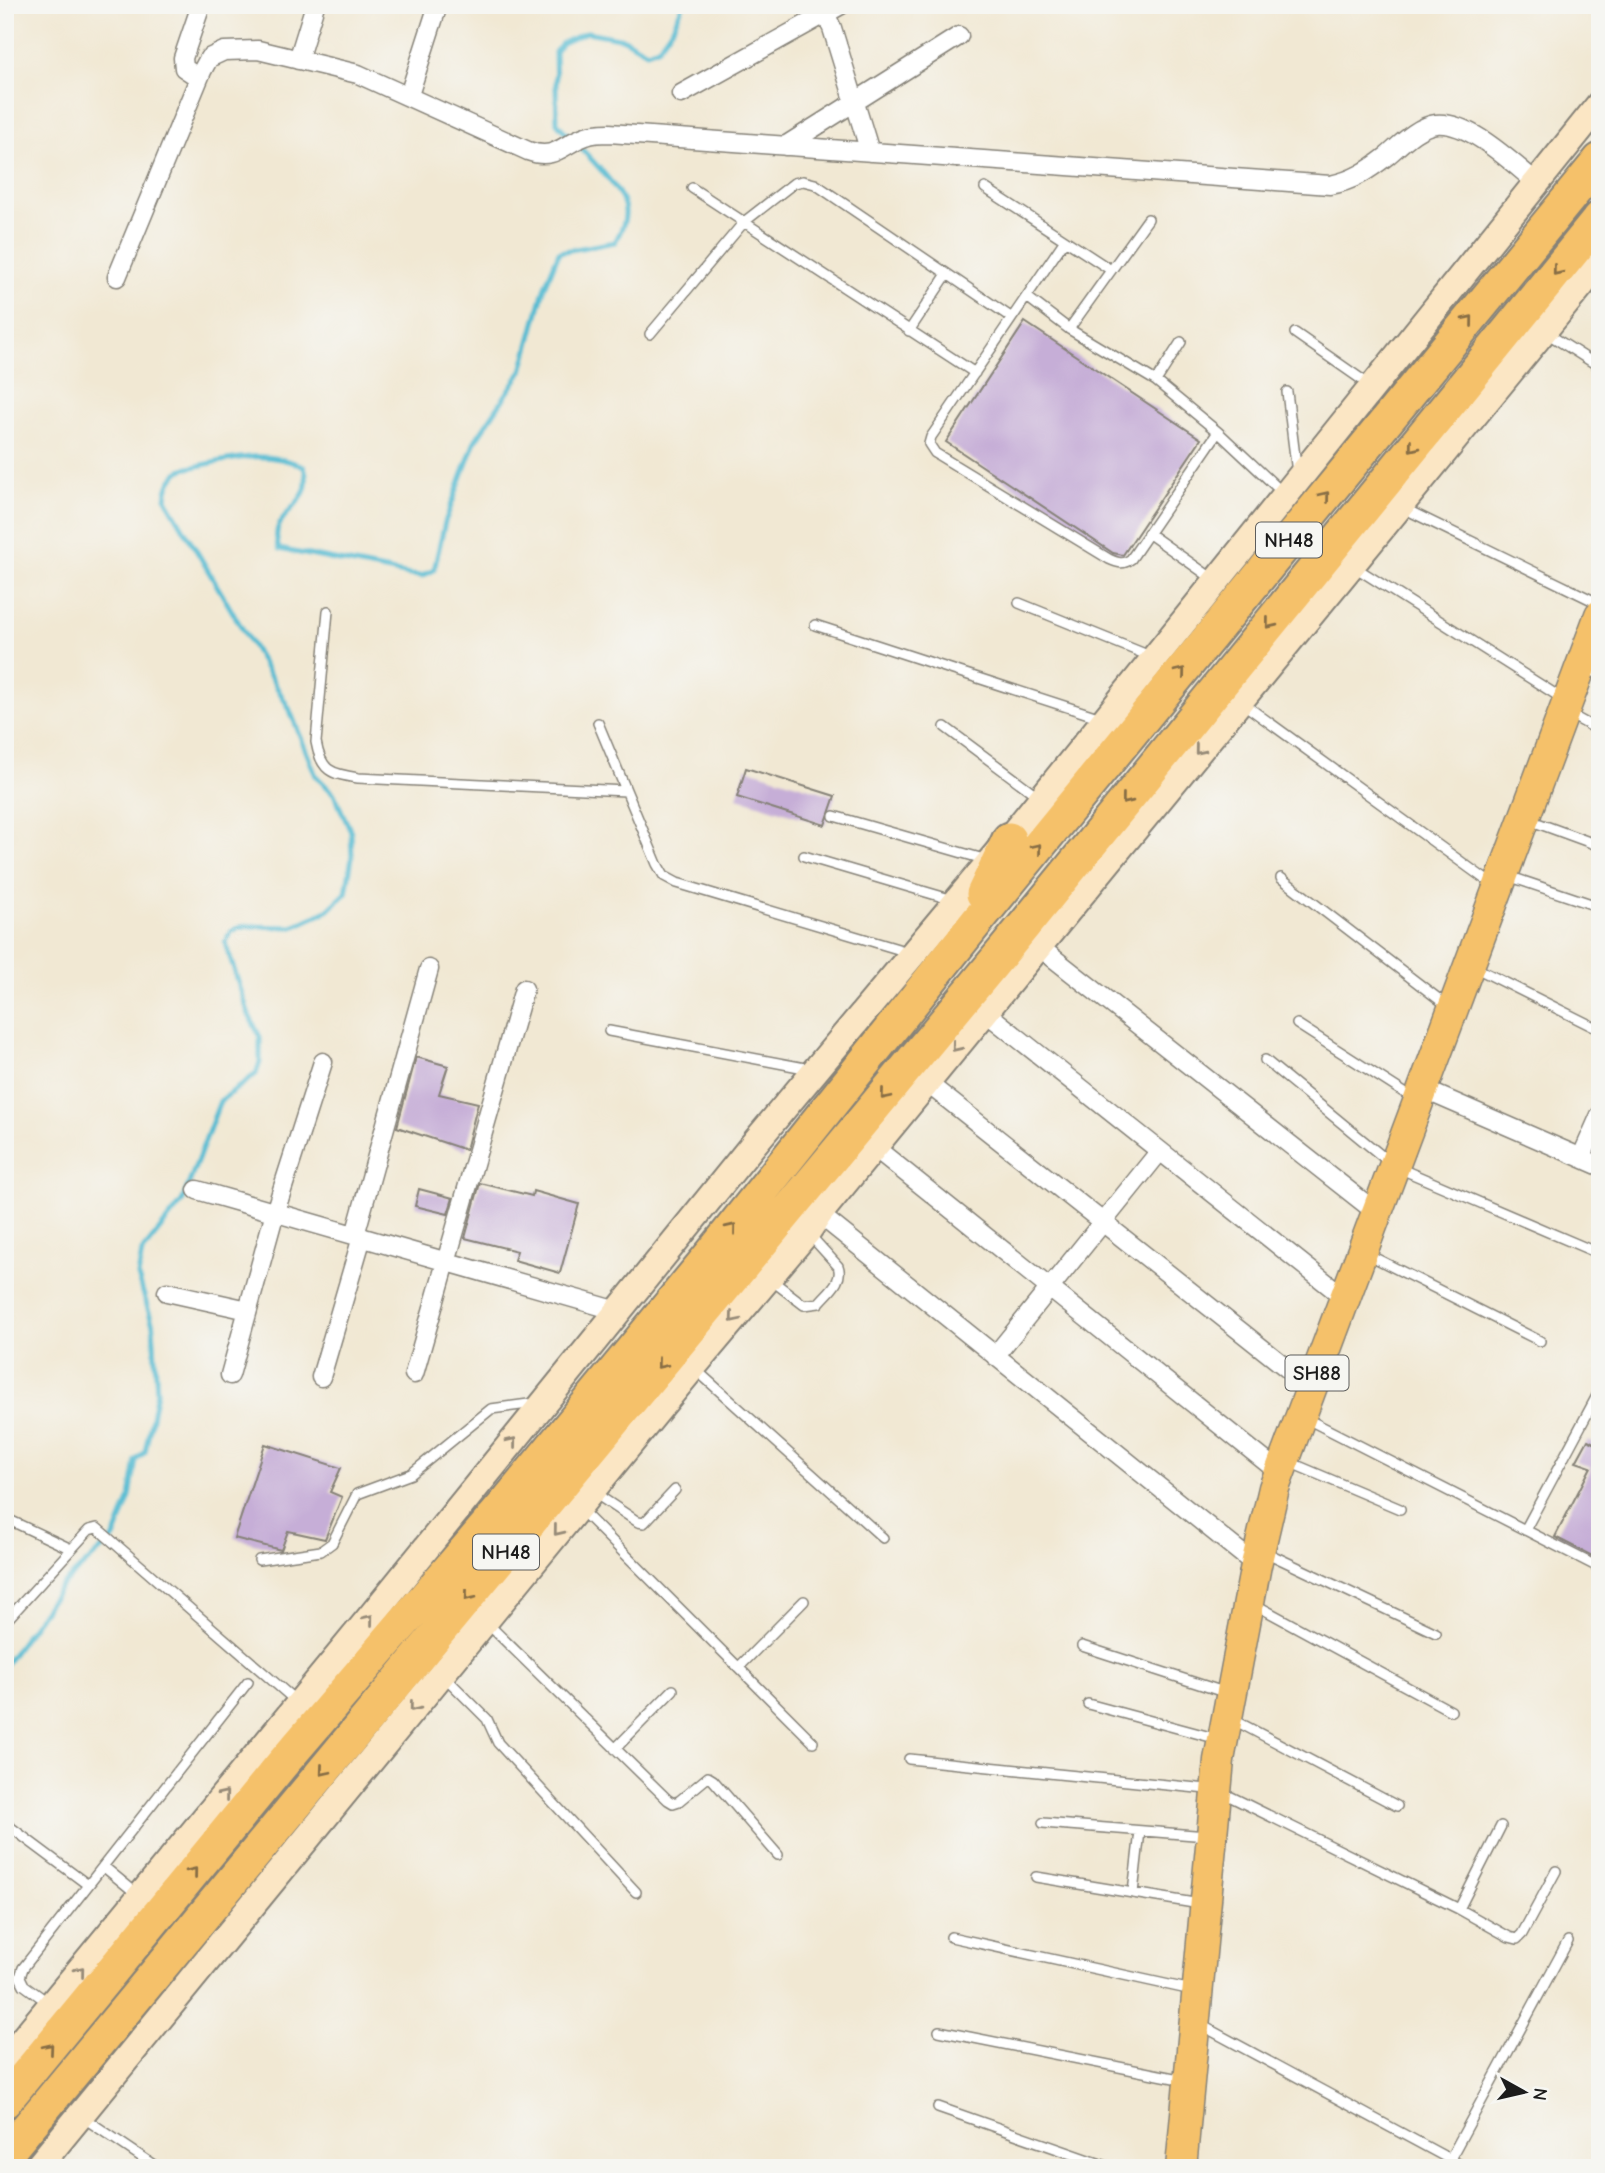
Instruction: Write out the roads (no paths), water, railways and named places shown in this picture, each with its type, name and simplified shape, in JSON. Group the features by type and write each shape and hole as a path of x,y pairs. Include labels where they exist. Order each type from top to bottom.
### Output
{"highway":[{"name":"NH48","path":"5,2101 282,1765 506,1503 687,1284 957,946 1600,160"},
{"name":"NH48","path":"5,2155 982,976 1600,218"},
{"path":"957,946 1000,850"},
{"path":"982,976 1042,942"}],"main road":[{"name":"SH88","path":"1181,2168 1217,1790 1258,1558 1282,1466 1566,706 1591,669 1598,620"}],"street":[{"path":"199,78 184,68 183,58 201,5"},
{"path":"298,60 315,5"},
{"path":"409,95 438,5"},
{"path":"681,94 829,9 853,103 870,152"},
{"path":"785,146 958,36"},
{"path":"117,277 199,78 209,58 224,51 258,50 358,74 538,154 554,153 583,137 610,133 1330,185 1346,182 1367,172 1413,135 1435,124 1455,126 1473,133 1537,183"},
{"path":"5,2061 816,1070 1042,799 1600,104"},
{"path":"37,2168 1600,262"},
{"path":"1042,942 1377,1213"},
{"path":"321,1377 429,969"},
{"path":"414,1374 524,989"},
{"path":"984,1011 1345,1298"},
{"path":"230,1375 275,1212 323,1062"},
{"path":"926,1082 1311,1388"},
{"path":"1421,1095 1600,1166"},
{"path":"1581,1158 1600,1115"},
{"path":"874,1147 1050,1288 1282,1466"},
{"path":"995,1356 1160,1152"},
{"path":"198,1189 618,1311"},
{"path":"813,1223 995,1356 1258,1558"},
{"path":"167,1292 248,1310"}],"lane":[{"path":"650,334 744,222 794,183 803,181 815,184 1012,318"},
{"path":"985,187 1111,270"},
{"path":"692,188 975,373"},
{"path":"1069,329 1148,219"},
{"path":"1065,240 931,437 929,444 935,453 1118,563 1125,563 1218,432"},
{"path":"909,331 947,274"},
{"path":"1027,296 1069,329 1156,381 1292,488"},
{"path":"1543,331 1600,367"},
{"path":"1295,333 1372,388"},
{"path":"1156,381 1181,342"},
{"path":"1287,392 1292,488"},
{"path":"1399,506 1598,620"},
{"path":"1148,533 1216,582"},
{"path":"1351,565 1600,731"},
{"path":"1019,603 1155,658"},
{"path":"328,611 316,742 319,759 327,769 340,775 358,778 626,792"},
{"path":"815,625 1105,720"},
{"path":"1240,701 1500,881 1600,906"},
{"path":"597,723 664,876 677,883 913,954"},
{"path":"945,727 1042,799"},
{"path":"834,816 1000,850"},
{"path":"1524,818 1600,846"},
{"path":"804,856 957,901"},
{"path":"1282,878 1452,1010"},
{"path":"1469,965 1600,1030"},
{"path":"1297,1024 1421,1095"},
{"path":"609,1031 816,1070"},
{"path":"1265,1060 1394,1166 1600,1254"},
{"path":"768,1278 804,1305 819,1303 839,1280 838,1266 813,1223"},
{"path":"1362,1252 1540,1342"},
{"path":"693,1367 883,1538"},
{"path":"1525,1530 1600,1390"},
{"path":"259,1559 327,1548 356,1494 411,1474 491,1409 545,1402"},
{"path":"1301,1416 1600,1568"},
{"path":"1282,1466 1399,1509"},
{"path":"584,1499 644,1523 675,1490"},
{"path":"584,1499 739,1667 813,1742"},
{"path":"5,1518 71,1549"},
{"path":"5,1622 93,1528 102,1531 299,1704"},
{"path":"1258,1558 1436,1633"},
{"path":"739,1667 804,1601"},
{"path":"1250,1601 1451,1711"},
{"path":"485,1621 673,1803 708,1777 778,1855"},
{"path":"1082,1646 1228,1717 1397,1806"},
{"path":"441,1674 487,1719 498,1743 636,1892"},
{"path":"52,2005 24,1985 20,1977 23,1968 248,1682"},
{"path":"615,1749 673,1690"},
{"path":"1088,1704 1228,1717"},
{"path":"909,1759 1217,1790 1517,1939 1556,1871"},
{"path":"5,1823 88,1885"},
{"path":"1043,1823 1212,1837"},
{"path":"1459,1909 1501,1826"},
{"path":"1133,1893 1140,1831"},
{"path":"103,1866 140,1897"},
{"path":"1036,1878 1206,1905"},
{"path":"951,1937 1198,1991"},
{"path":"1450,2159 1569,1941"},
{"path":"1194,2022 1466,2168"},
{"path":"939,2031 1189,2081"},
{"path":"938,2107 1112,2168"},
{"path":"80,2115 158,2168"}],"waterway":[{"path":"5,1665 62,1585 114,1538 130,1497 136,1460 145,1452 157,1392 153,1325 138,1276 142,1252 182,1202 220,1101 256,1074 260,1062 260,1037 249,1015 225,942 232,931 243,926 293,927 327,911 346,893 352,857 351,832 334,794 316,776 289,708 166,499 169,485 183,469 214,462 244,457 289,461 304,467 306,481 299,501 279,525 279,549 410,575 422,576 434,570 445,522 475,441 522,371 544,289 559,252 615,242 622,229 625,210 620,195 594,162 557,123 555,52 562,43 587,32 624,39 647,52 658,48 673,27 683,5"}]}
